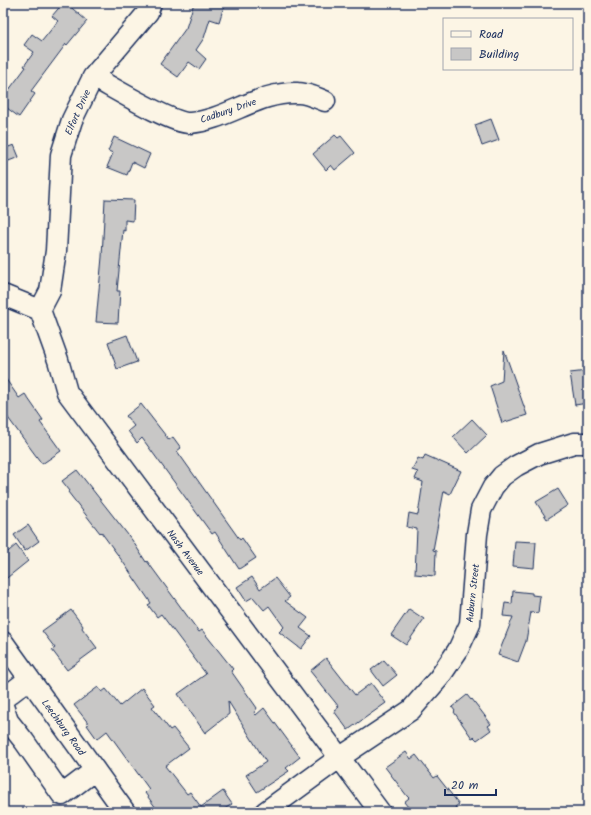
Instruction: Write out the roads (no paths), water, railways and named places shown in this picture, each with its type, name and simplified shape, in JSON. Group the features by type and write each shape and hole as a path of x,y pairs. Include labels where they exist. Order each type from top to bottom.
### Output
{"street":[{"name":"Elfort Drive","path":"40,310 50,291 56,251 61,155 72,120 93,77 148,12 151,3"},
{"name":"Cadbury Drive","path":"93,77 173,120 189,123 211,118 268,96 299,93 325,101"},
{"path":"3,296 40,310"},
{"name":"Nash Avenue","path":"40,310 58,360 67,392 380,812"},
{"name":"Auburn Street","path":"265,812 339,758 411,710 439,678 458,650 470,624 477,534 481,510 493,487 502,476 516,466 539,454 574,443 588,443"},
{"name":"Leechburg Road","path":"3,642 125,812"},
{"path":"3,699 30,678"},
{"path":"3,706 8,721 62,795 95,770"}]}
